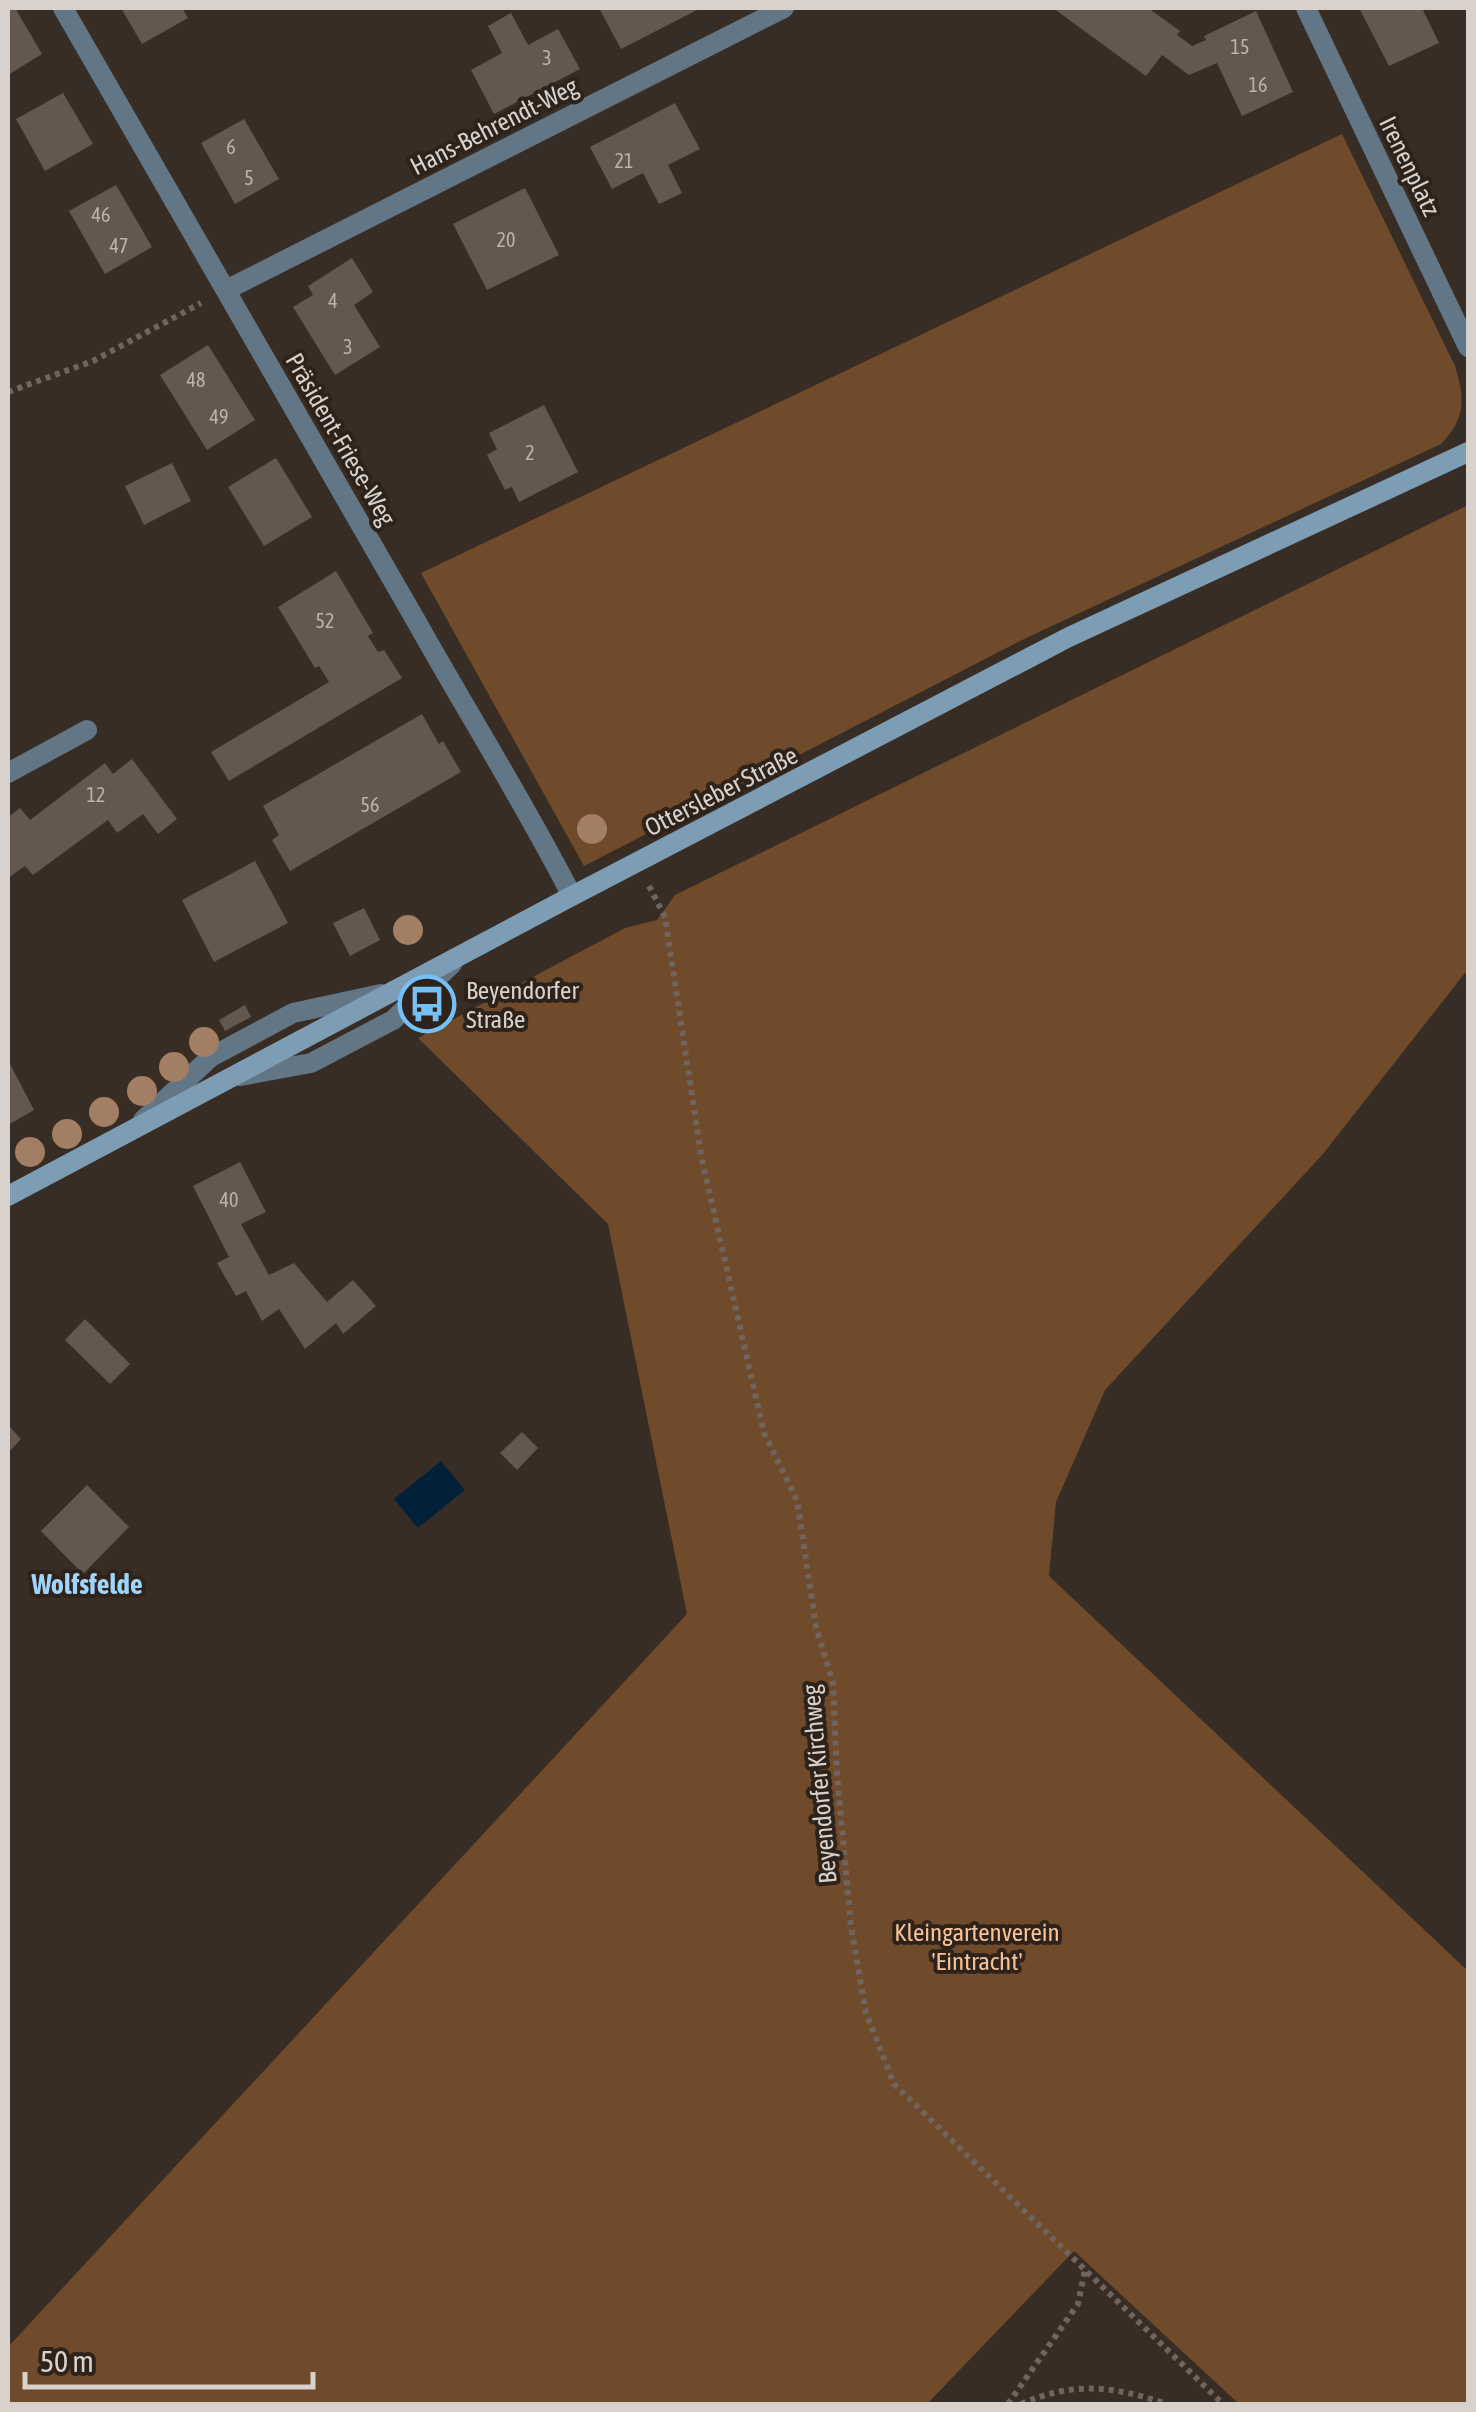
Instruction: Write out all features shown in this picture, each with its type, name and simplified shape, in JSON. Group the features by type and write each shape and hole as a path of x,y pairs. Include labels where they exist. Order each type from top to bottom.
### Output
{"main road":[{"name":"Ottersleber Straße","path":"8,1196 1069,638 1468,452"}],"street":[{"name":"Präsident-Friese-Weg","path":"64,8 546,844 572,896"},
{"name":"Hans-Behrendt-Weg","path":"228,289 784,8"},
{"name":"Irenenplatz","path":"1306,8 1468,346"},
{"path":"8,773 87,730"},
{"path":"228,1078 311,1063 393,1020 462,954"},
{"path":"134,1129 212,1057 293,1012 393,992"}],"path":[{"path":"8,392 93,361 228,289"},
{"name":"Beyendorfer Kirchweg","path":"638,862 665,917 701,1155 764,1432 797,1500 816,1627 833,1683 849,1908 866,2014 894,2084 1223,2404"},
{"path":"1008,2404 1078,2304 1085,2268"},
{"path":"1021,2404 1044,2394 1082,2387 1130,2392 1167,2404"}],"green space":[{"path":"1342,134 1455,366 1461,408 1455,425 1441,444 1024,639 584,866 421,573"},
{"name":"Kleingartenverein 'Eintracht'","path":"1468,505 1468,969 1323,1154 1105,1390 1056,1502 1049,1576 1468,1971 1468,2404 1239,2404 1074,2251 927,2404 8,2404 8,2347 687,1614 608,1224 418,1038 625,928 657,920 675,895"}],"water":[{"path":"441,1461 465,1490 418,1528 394,1499"}],"building":[{"path":"8,8 15,8 42,54 8,75"},
{"path":"121,8 182,8 188,18 142,44"},
{"path":"599,8 701,8 621,49"},
{"path":"1053,8 1148,8 1180,31 1177,35 1192,46 1206,40 1204,36 1256,11 1293,92 1242,116 1217,63 1189,75 1162,55 1146,76"},
{"path":"1359,8 1422,8 1439,43 1389,66"},
{"path":"511,13 528,45 558,29 580,69 494,114 471,70 502,53 488,26"},
{"path":"63,93 93,144 45,171 16,119"},
{"path":"675,103 700,149 668,165 682,193 659,204 643,173 612,189 590,147"},
{"path":"244,119 279,179 235,204 201,143"},
{"path":"116,185 152,247 105,274 69,211"},
{"path":"525,188 559,255 487,290 453,224"},
{"path":"352,258 373,292 354,305 380,347 335,375 293,307 313,295 308,286"},
{"path":"208,345 255,420 207,450 160,375"},
{"path":"544,405 578,472 519,502 512,487 505,490 487,455 497,449 489,433"},
{"path":"276,458 312,517 264,546 228,487"},
{"path":"172,463 191,501 144,525 125,486"},
{"path":"336,571 373,633 368,636 378,652 384,650 402,678 229,781 211,752 329,682 319,666 315,668 278,607"},
{"path":"422,714 461,772 290,871 272,840 279,835 263,806"},
{"path":"132,759 177,819 158,834 143,814 117,833 108,820 33,875 25,866 8,878 8,817 20,808 30,820 105,763 113,774"},
{"path":"255,861 288,923 214,962 182,900"},
{"path":"364,908 380,940 350,956 333,923"},
{"path":"448,1000 454,1011 431,1023 425,1012"},
{"path":"245,1005 251,1017 225,1031 219,1020"},
{"path":"8,1060 34,1110 8,1125"},
{"path":"240,1162 266,1212 241,1224 269,1275 294,1263 327,1302 353,1280 376,1306 343,1334 336,1323 305,1349 279,1309 262,1321 246,1291 236,1296 217,1263 229,1257 193,1186"},
{"path":"85,1319 130,1364 110,1384 65,1340"},
{"path":"8,1425 21,1439 8,1453"},
{"path":"522,1432 538,1448 517,1470 500,1453"},
{"path":"87,1485 129,1527 83,1574 41,1531"}],"place":[{"name":"Beyendorfer Straße","path":"427,1004"}],"district":[{"name":"Wolfsfelde","path":"87,1584"}]}
